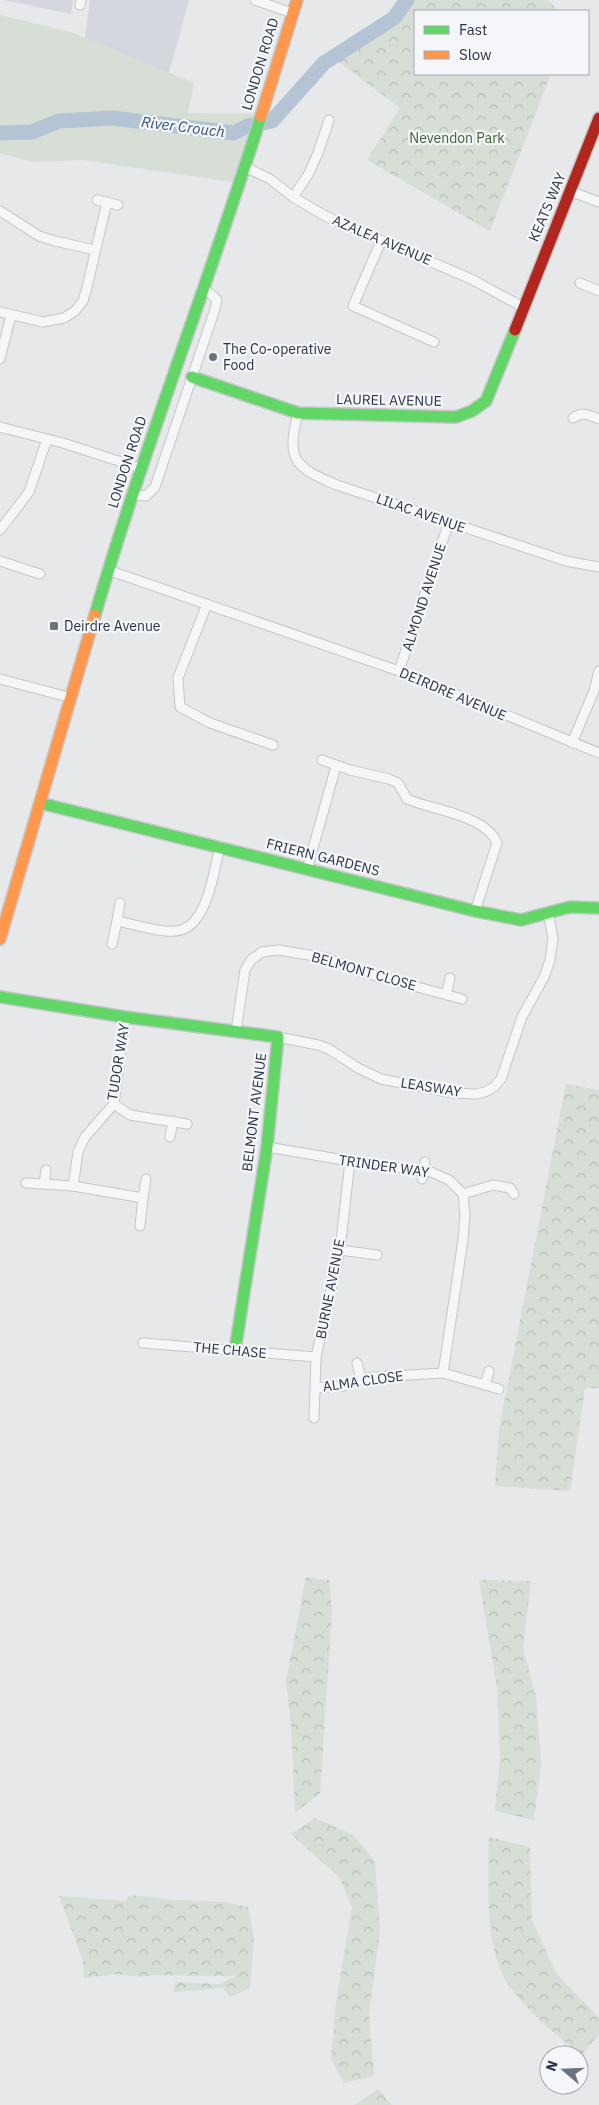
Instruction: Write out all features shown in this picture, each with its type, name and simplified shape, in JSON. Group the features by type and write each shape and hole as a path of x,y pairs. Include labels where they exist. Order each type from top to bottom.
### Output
{"street":[{"path":"255,0 292,13"},
{"name":"LONDON ROAD","path":"0,939 108,570 140,468 245,167 297,0"},
{"name":"KEATS WAY","path":"523,307 599,118"},
{"path":"293,197 308,174 318,153 329,120"},
{"name":"AZALEA AVENUE","path":"245,167 270,179 293,197 327,217 471,279 523,307"},
{"path":"570,191 599,202"},
{"path":"97,200 118,205"},
{"path":"0,312 43,322 64,318 75,311 83,301 107,202"},
{"path":"0,211 39,236 95,250"},
{"path":"381,241 354,306 434,342"},
{"path":"580,284 599,291"},
{"path":"132,495 146,496 156,487 217,300 210,293 202,290"},
{"name":"LAUREL AVENUE","path":"192,377 298,413 456,417 472,411 486,400 495,382 523,307"},
{"path":"0,358 10,315"},
{"name":"LILAC AVENUE","path":"298,413 291,444 295,458 309,473 336,485 566,561 599,567"},
{"path":"573,418 578,414 583,414 599,419"},
{"path":"0,427 47,439 140,468"},
{"path":"0,530 32,486 47,439"},
{"name":"ALMOND AVENUE","path":"399,671 449,522"},
{"path":"0,561 40,574"},
{"name":"DEIRDRE AVENUE","path":"108,570 399,671 599,753"},
{"path":"207,604 178,678 180,707 210,723 273,745"},
{"path":"572,743 594,691 599,670"},
{"path":"0,678 72,698"},
{"path":"322,760 336,766 389,779 398,783 407,799 482,825 493,834 496,843 475,911"},
{"path":"307,870 336,766"},
{"name":"FRIERN GARDENS","path":"40,803 220,846 307,870 475,911 521,920 570,907 599,908"},
{"path":"117,921 167,931 182,930 195,922 204,908 220,846"},
{"path":"112,944 120,902"},
{"name":"LEASWAY","path":"278,1037 329,1049 358,1068 381,1079 453,1093 476,1094 485,1092 494,1087 501,1079 522,1017 544,978 550,960 553,938 548,912"},
{"name":"BELMONT CLOSE","path":"236,1031 245,970 251,960 262,952 279,950 326,958 365,973 462,999"},
{"path":"446,995 450,978"},
{"name":"BELMONT AVENUE","path":"0,997 125,1017 278,1037 267,1147 235,1350"},
{"name":"TUDOR WAY","path":"73,1186 78,1152 86,1137 114,1104 125,1017"},
{"path":"114,1104 130,1115 187,1124"},
{"path":"170,1137 172,1122"},
{"name":"TRINDER WAY","path":"267,1147 350,1161 423,1170 449,1180 463,1194"},
{"name":"BURNE AVENUE","path":"314,1418 316,1357 340,1250 350,1161"},
{"path":"44,1184 46,1170"},
{"path":"140,1226 146,1179"},
{"path":"26,1183 73,1186 143,1198"},
{"path":"443,1374 463,1240 465,1216 463,1194 494,1185 510,1188 514,1194"},
{"path":"340,1250 377,1255"},
{"name":"THE CHASE","path":"143,1343 316,1357"},
{"path":"357,1363 361,1379"},
{"path":"485,1385 488,1371"},
{"name":"ALMA CLOSE","path":"316,1388 343,1386 361,1379 443,1374 499,1389"}],"shaded area":[{"path":"4,0 73,0 71,14"},
{"path":"90,0 189,0 169,73 85,38"}],"green space":[{"name":"Nevendon Park","path":"409,0 548,0 558,10 414,10 414,75 551,75 490,231 367,160 400,108 335,59 395,20"},
{"path":"0,15 71,32 194,83 188,113 260,114 239,183 83,160 32,162 0,153"},
{"path":"566,1084 599,1090 599,1388 585,1388 570,1491 495,1486 499,1429"},
{"path":"306,1577 329,1580 332,1612 320,1793 295,1813 291,1725 286,1681"},
{"path":"479,1580 531,1581 523,1648 536,1697 541,1763 534,1820 495,1811 500,1756 497,1688"},
{"path":"315,1818 353,1835 375,1861 380,1931 369,2014 374,2076 344,2083 331,2059 336,2002 352,1907 339,1877 291,1834"},
{"path":"489,1837 530,1847 532,1920 556,1973 599,2018 599,2034 589,2046 568,2045 539,2020 519,1999 504,1977 498,1963 491,1928 488,1871"},
{"path":"130,1895 176,1900 224,1902 248,1907 254,1938 250,1988 230,1997 223,1988 174,1992 175,1982 220,1984 236,1976 155,1975 140,1977 117,1974 84,1978 83,1961 59,1896 125,1901"},
{"path":"378,2089 392,2105 354,2105"}],"waterway":[{"name":"River Crouch","path":"0,133 32,132 59,121 112,118 234,133 247,126 272,121 324,63 394,18 407,0"}],"traffic: fast":[{"path":"95,615 134,490 261,116"},
{"path":"192,377 298,413 456,417 472,411 486,401 515,330"},
{"path":"40,803 475,911 521,920 570,907 599,908"},
{"path":"0,997 125,1017 278,1037 267,1147 235,1350"}],"traffic: slow":[{"path":"261,116 297,0"},
{"path":"0,939 95,615"}],"traffic: jam":[{"path":"515,330 599,118"}],"place":[{"name":"The Co-operative Food","path":"213,357"},
{"name":"Deirdre Avenue","path":"54,626"}]}
